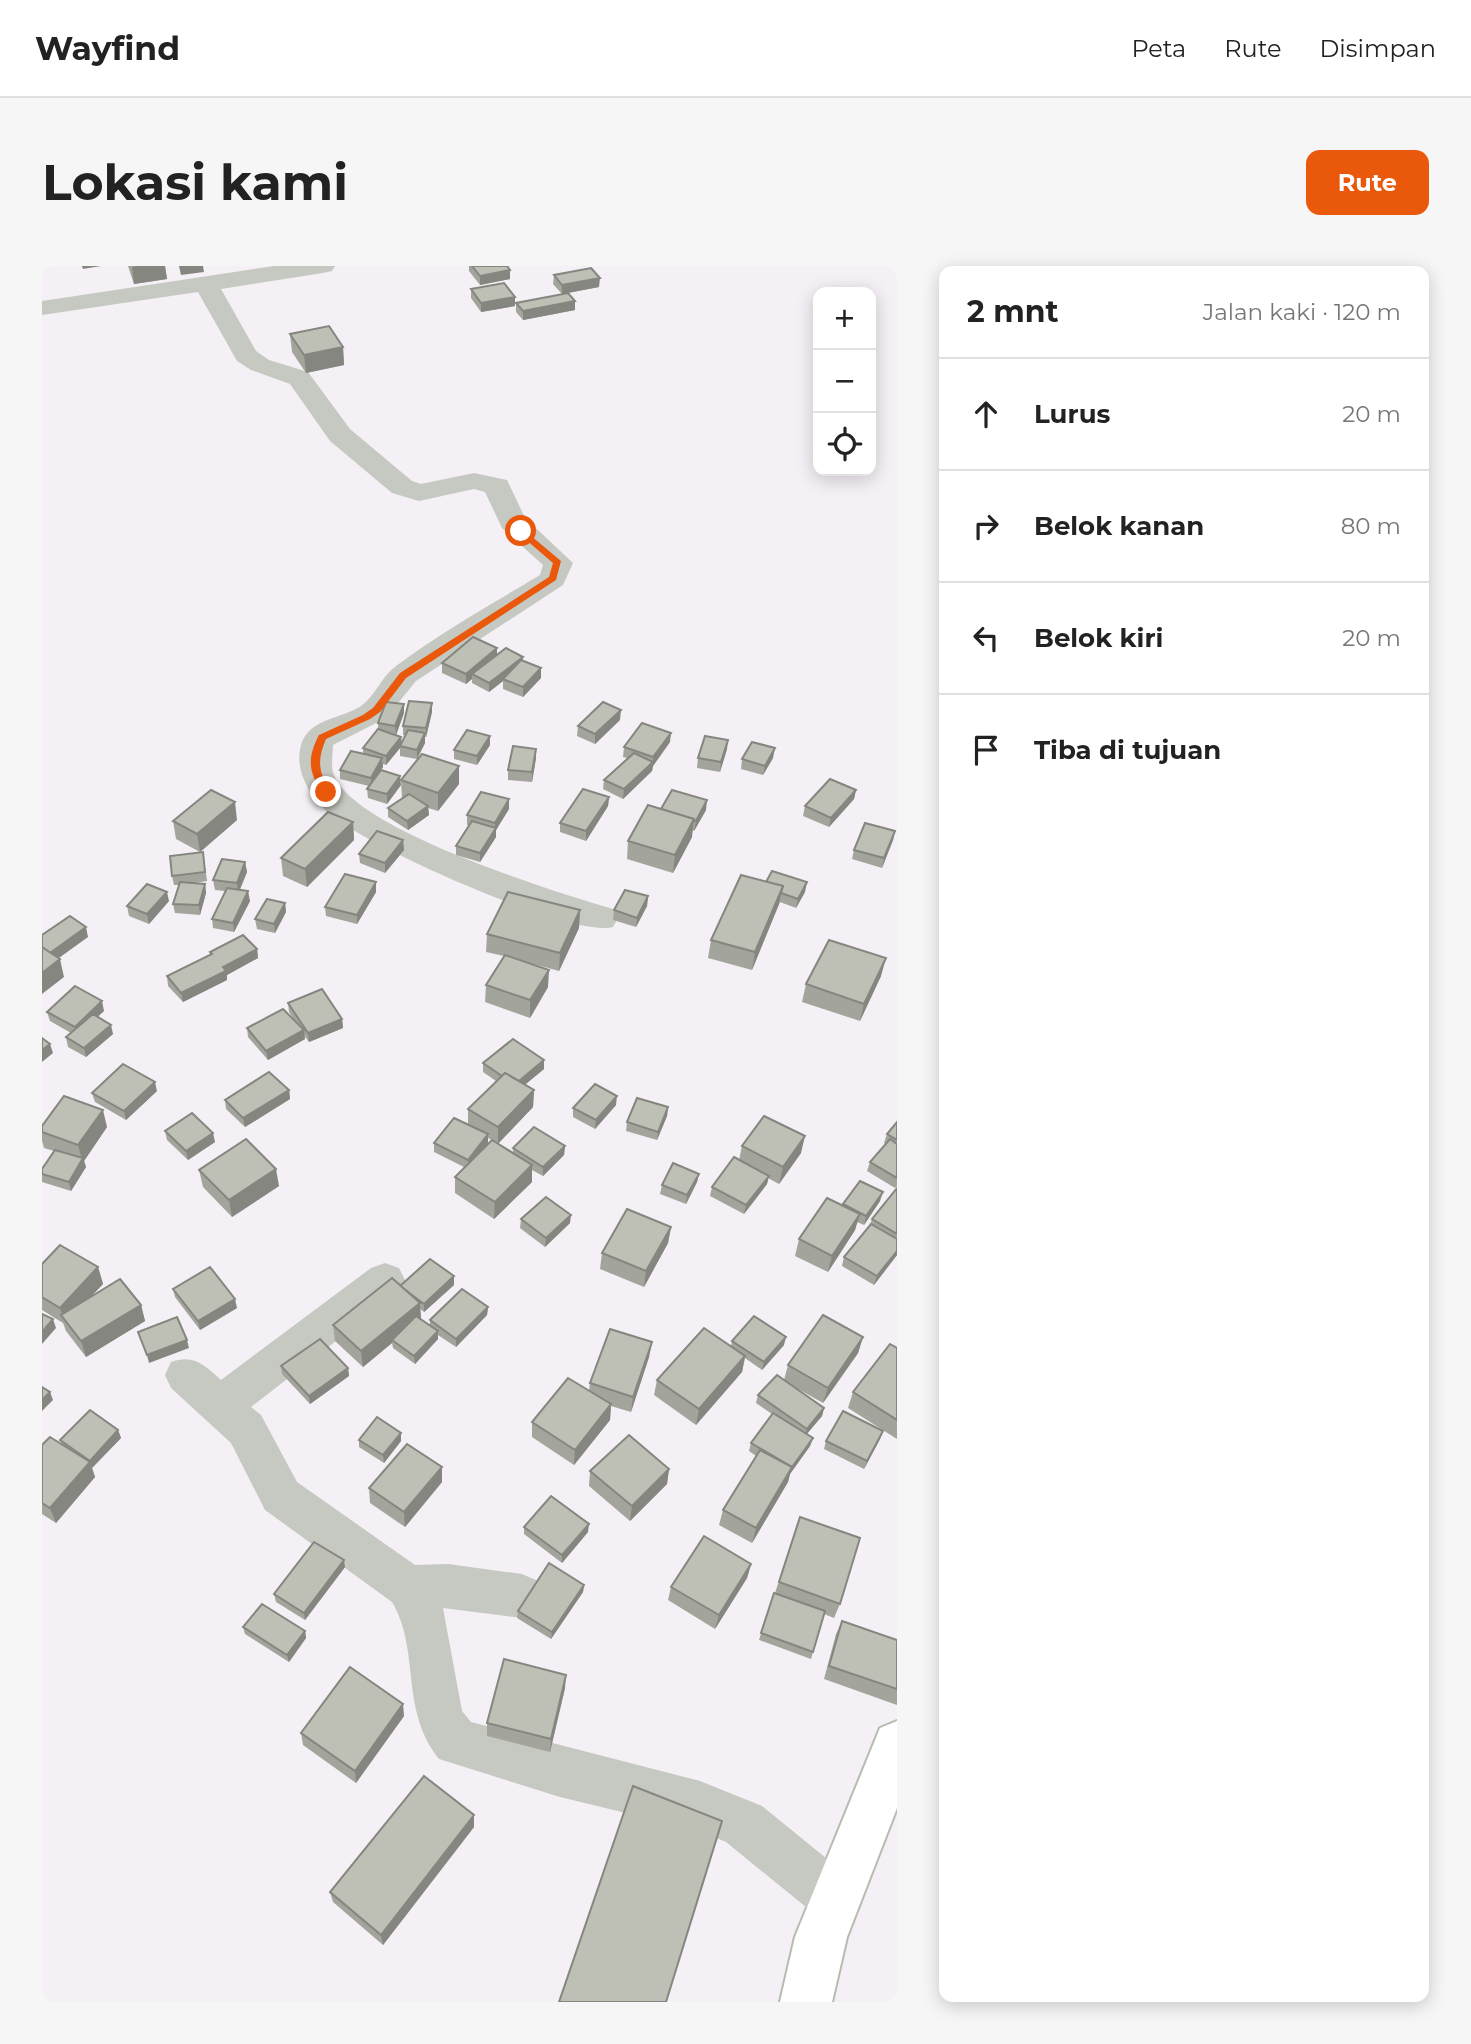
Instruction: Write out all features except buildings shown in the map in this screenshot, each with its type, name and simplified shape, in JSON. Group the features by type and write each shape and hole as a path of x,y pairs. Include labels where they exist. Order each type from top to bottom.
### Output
{"main road":[{"path":"806,2002 821,1937 897,1745"}],"street":[{"path":"42,308 323,266"},
{"path":"206,284 246,356 260,365 299,378 340,435 402,487 419,493 474,481 497,486 512,522 558,563 553,579 403,676 376,710 322,737 313,757 316,777 341,806 388,837 458,870 601,918"},
{"path":"221,1405 385,1279"},
{"path":"186,1375 246,1429 281,1496 302,1514 408,1587 418,1600 425,1616 440,1717 446,1733 456,1742 560,1772 700,1806 744,1824 835,1898"},
{"path":"408,1587 448,1586 522,1596"}],"route":[{"path":"326,792 316,777 313,757 322,737 366,717 376,710 403,676 553,579 558,571 558,563 521,531"}]}
